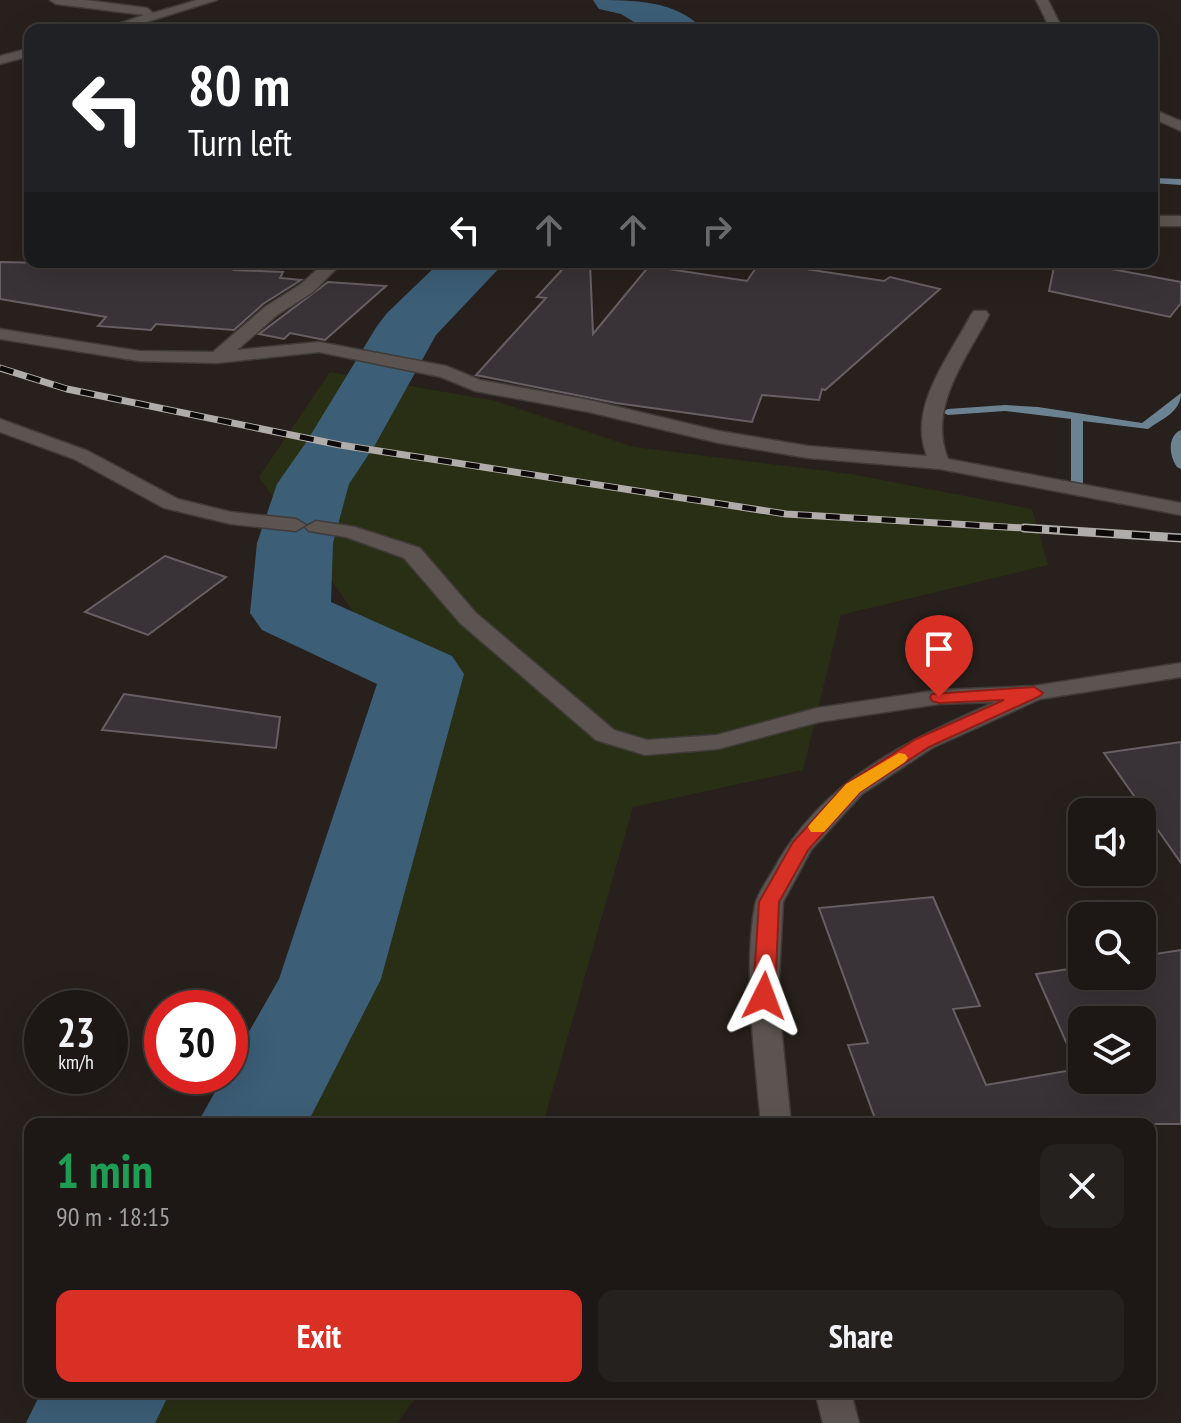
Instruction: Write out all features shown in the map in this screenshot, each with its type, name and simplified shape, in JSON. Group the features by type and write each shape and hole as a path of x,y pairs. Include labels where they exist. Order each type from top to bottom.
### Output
{"street":[{"path":"56,0 161,13"},
{"path":"126,24 211,0"},
{"path":"1042,0 1054,24"},
{"path":"0,60 24,54"},
{"path":"1158,116 1181,127"},
{"path":"1158,221 1181,221"},
{"path":"217,358 271,311 307,288 329,268"},
{"path":"940,463 930,439 934,403 980,315"},
{"path":"0,334 139,356 217,358 319,347 446,372 475,385 589,406 719,437 808,452 940,463 1181,509"},
{"path":"0,425 81,455 171,504 231,518 348,531 412,553 468,618 605,735 645,748 718,742 817,715 939,697 1034,693 1181,670"},
{"path":"775,1118 764,996 769,902 800,846 853,788 923,743 1034,693"},
{"path":"835,1398 841,1423"}],"green space":[{"path":"330,372 496,401 634,447 851,474 1032,509 1048,565 841,615 803,770 633,807 545,1118 247,1118 395,671 259,477"},
{"path":"61,1398 416,1398 397,1423 31,1423"}],"building":[{"path":"0,262 24,263 24,268 235,268 234,270 283,272 280,278 301,280 263,304 234,330 156,324 151,330 98,326 106,317 0,299"},
{"path":"564,268 590,268 593,334 647,268 747,281 756,268 799,268 884,281 890,277 940,289 825,390 822,389 819,400 762,395 752,422 616,403 476,375 546,298 537,297"},
{"path":"1054,268 1106,268 1181,282 1181,303 1170,317 1049,291"},
{"path":"328,282 386,286 325,340 290,333 284,339 259,334"},
{"path":"165,556 226,577 148,635 85,612"},
{"path":"124,694 280,717 276,748 102,730"},
{"path":"1181,742 1181,863 1156,827 1156,798 1136,798 1104,753"},
{"path":"933,897 980,1006 953,1009 986,1085 1068,1071 1068,1094 1156,1094 1156,1006 1068,1006 1068,1046 1036,974 1068,969 1068,990 1156,990 1156,954 1181,950 1181,1124 1156,1124 1156,1118 875,1118 848,1045 868,1043 819,908"}],"waterway":[{"path":"615,0 634,3 670,24"},
{"path":"1158,181 1181,182"},
{"path":"255,1118 330,979 422,674 290,613 295,543 313,484 340,445 409,326 469,268"},
{"path":"1077,416 1144,427 1171,408 1181,396"},
{"path":"948,412 1005,408 1077,416"},
{"path":"1077,416 1077,488"},
{"path":"1181,433 1177,438 1181,465"},
{"path":"90,1423 104,1398"}],"railway":[{"path":"0,368 67,389 340,445 786,514 1035,529"},
{"path":"1024,528 1035,529"},
{"path":"1035,529 1057,530"},
{"path":"1035,529 1181,538"}],"slow traffic":[{"path":"817,827 853,788 899,758"}],"route":[{"path":"764,996 769,902 800,846 853,788 923,743 1034,693 939,697"}]}
